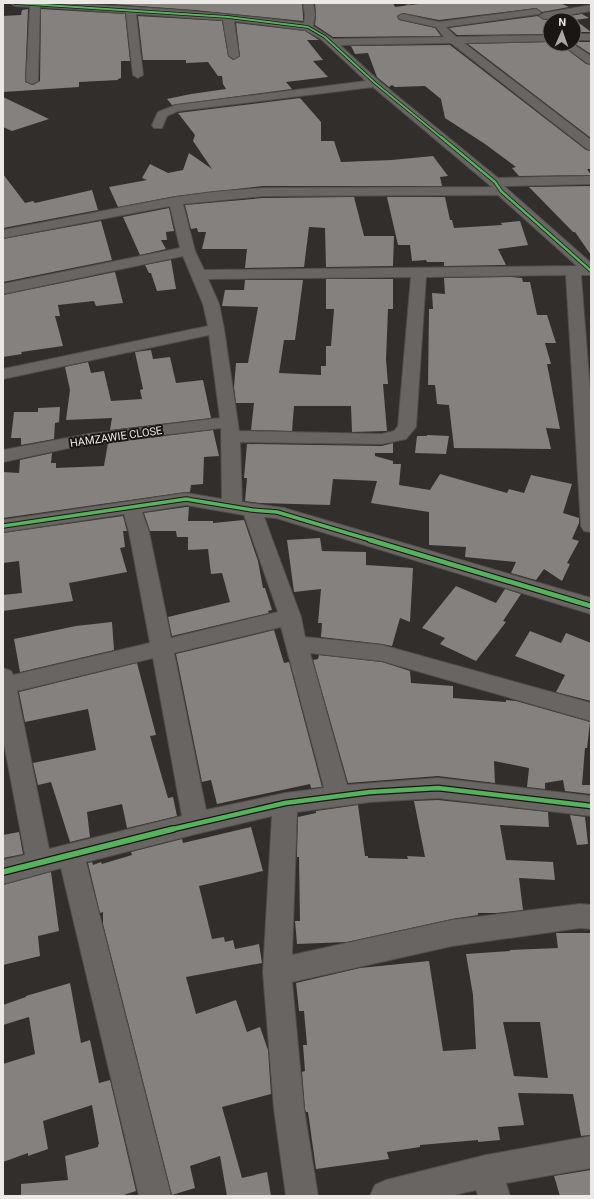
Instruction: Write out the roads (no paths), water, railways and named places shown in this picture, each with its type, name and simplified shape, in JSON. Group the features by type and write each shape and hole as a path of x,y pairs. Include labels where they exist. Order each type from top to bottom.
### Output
{"street":[{"path":"15,3 104,6 131,11 203,12 228,17 308,27 331,42 375,83 498,186 591,271"},
{"path":"308,3 310,15 308,27"},
{"path":"516,3 542,15"},
{"path":"32,81 35,4"},
{"path":"568,12 591,8"},
{"path":"131,11 138,75"},
{"path":"403,17 439,25 542,16"},
{"path":"228,17 234,56"},
{"path":"439,25 451,38 591,146"},
{"path":"331,42 451,38 542,38"},
{"path":"578,52 591,61"},
{"path":"158,125 162,114 176,108 375,83"},
{"path":"3,234 176,201 212,196 263,192 498,186 591,180"},
{"path":"176,201 188,251 211,304 242,508 290,617 296,644 338,795"},
{"path":"3,289 188,251"},
{"path":"573,271 591,526"},
{"path":"198,275 591,271"},
{"name":"HAMZAWIE CLOSE","path":"3,456 88,439 231,429 382,439 400,435 407,427 420,272"},
{"path":"3,374 216,329"},
{"path":"3,526 186,499 277,512 591,606"},
{"path":"131,506 140,532 196,823"},
{"path":"39,862 4,683 290,617"},
{"path":"296,644 382,653 591,712"},
{"path":"3,872 196,823 285,803 338,795 438,788 591,806"},
{"path":"285,803 277,972 289,1109 302,1196"},
{"path":"71,854 155,1196"},
{"path":"277,972 452,933 551,919 580,916 591,917"},
{"path":"386,1196 490,1184 591,1152"}],"waterway":[{"path":"399,9 412,3"}]}
